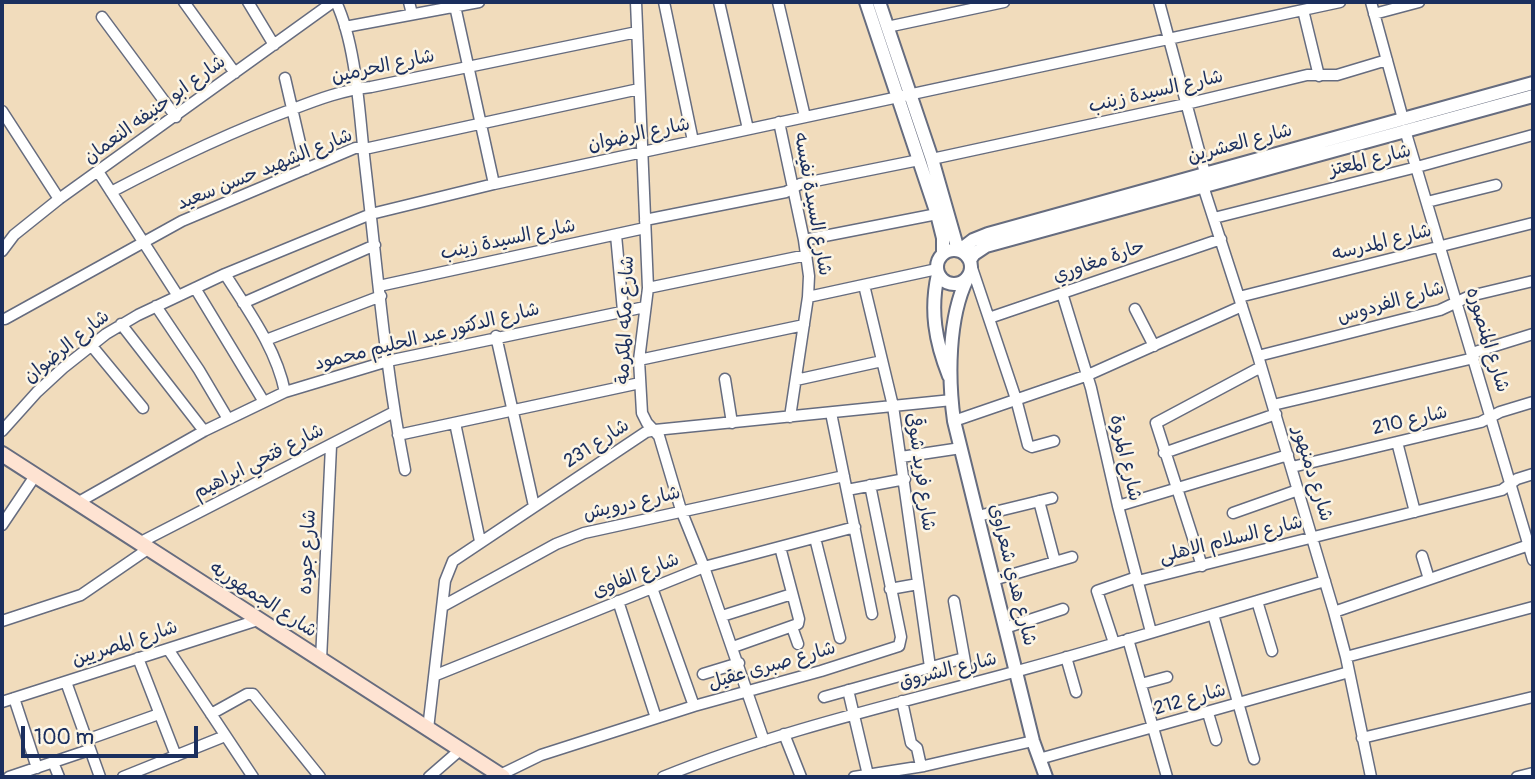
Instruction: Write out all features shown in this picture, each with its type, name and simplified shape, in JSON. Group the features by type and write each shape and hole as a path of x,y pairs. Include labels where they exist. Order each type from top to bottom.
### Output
{"main road":[{"name":"شارع الجمهوريه","path":"2,454 501,776"}],"street":[{"path":"184,2 235,73"},
{"path":"248,2 274,45"},
{"path":"335,2 345,27 356,88 394,412 405,470"},
{"name":"شارع ابو حنيفه النعمان","path":"4,244 59,200 335,2"},
{"path":"409,2 412,14"},
{"path":"345,27 479,2"},
{"name":"شارع مكه المكرمة","path":"636,2 648,288 639,360 644,418 661,440 681,510 722,616 764,741"},
{"path":"664,2 693,141"},
{"path":"719,2 748,129"},
{"name":"شارع السيدة نفيسه","path":"778,2 806,117"},
{"path":"866,2 904,96 959,250 970,269 989,318 1029,447 1054,441"},
{"path":"879,2 904,96"},
{"path":"887,27 1004,2"},
{"name":"شارع دمنهور","path":"1158,2 1214,218 1334,612 1371,777"},
{"name":"شارع الرضوان","path":"2,431 37,392 91,345 121,324 225,274 371,214 494,184 1340,2"},
{"name":"شارع المنصوره","path":"1371,2 1404,125 1511,484 1529,527 1529,545 1533,561"},
{"path":"1374,14 1419,2"},
{"path":"455,6 494,184"},
{"path":"1303,10 1319,76"},
{"path":"102,17 176,117"},
{"name":"شارع الحرمين","path":"111,192 194,150 293,109 356,88 637,32"},
{"name":"شارع السيدة زينب","path":"266,340 380,291 616,234 645,224 786,192 800,184 1186,104 1307,75 1337,75 1387,60"},
{"path":"285,78 306,169"},
{"name":"شارع العشرين","path":"1404,125 1533,83"},
{"name":"شارع الشهيد حسن سعيد","path":"5,319 182,221 355,148 481,124 639,89"},
{"name":"شارع العشرين","path":"959,250 988,234 1404,125 1533,96"},
{"path":"2,111 59,200"},
{"name":"شارع السيدة نفيسه","path":"779,122 807,255 808,297 790,417"},
{"name":"شارع المعتز","path":"1214,218 1533,135"},
{"path":"925,160 943,238 943,254 937,271 941,278 951,284 957,284 970,269"},
{"path":"99,173 178,296"},
{"name":"شارع العشرين","path":"970,269 974,254 986,246 1204,179"},
{"path":"1427,202 1496,185"},
{"path":"804,240 937,214"},
{"name":"شارع المدرسه","path":"1240,302 1533,223"},
{"path":"616,234 623,311"},
{"name":"حارة مغاوري","path":"989,318 1221,239"},
{"path":"243,303 375,245"},
{"path":"943,254 959,250"},
{"path":"648,288 807,255"},
{"name":"شارع هدي شعراوى","path":"970,269 957,308 951,379 954,421 1033,741 1046,777"},
{"path":"808,297 937,271"},
{"name":"شارع هدي شعراوى","path":"937,271 933,314 942,358 951,379"},
{"path":"225,274 276,359 285,392"},
{"name":"شارع الفردوس","path":"1164,453 1156,428 1157,421 1260,362 1440,310 1471,296 1533,281"},
{"name":"شارع فريد شوقى","path":"864,285 893,406 930,667"},
{"path":"195,288 264,401"},
{"name":"شارع المروة","path":"1062,293 1088,375 1151,632"},
{"path":"954,421 1088,375 1154,346 1240,302"},
{"path":"156,306 228,419"},
{"name":"شارع الدكتور عبد الحليم محمود","path":"77,503 204,431 285,392 388,360 645,307"},
{"path":"1135,309 1154,346"},
{"path":"121,324 204,431"},
{"path":"639,360 804,325"},
{"path":"1202,566 1164,453 1274,410 1473,355 1533,334"},
{"path":"496,337 534,506"},
{"path":"91,345 144,408"},
{"path":"796,380 882,361"},
{"path":"725,379 732,423"},
{"path":"398,435 640,383"},
{"name":"شارع 231","path":"428,729 449,567 458,556 646,432 952,400"},
{"name":"شارع 210","path":"1292,467 1481,422 1500,412 1533,402"},
{"name":"شارع فتحي ابراهيم","path":"143,546 394,412"},
{"path":"831,413 872,614"},
{"path":"455,423 480,541"},
{"path":"1397,442 1415,512"},
{"name":"شارع جوده","path":"321,660 331,446"},
{"path":"901,457 961,448"},
{"path":"1118,506 1288,455"},
{"name":"شارع السلام الاهلى","path":"1114,643 1097,591 1502,490 1533,474"},
{"path":"2,525 36,476"},
{"name":"شارع درويش","path":"443,606 570,538 681,510 844,476"},
{"path":"847,489 905,479"},
{"name":"شارع صبرى عقيل","path":"501,776 541,755 694,706 899,646 901,637 870,485"},
{"path":"1233,513 1298,490"},
{"path":"978,516 1052,498"},
{"path":"1039,501 1055,562"},
{"name":"شارع الفاوى","path":"436,675 704,567 855,527"},
{"path":"815,538 839,638"},
{"path":"1334,612 1529,545"},
{"path":"2,621 81,595 143,546"},
{"path":"733,647 798,624 799,619 780,547"},
{"path":"993,580 1072,556"},
{"path":"1422,556 1429,579"},
{"name":"شارع الشروق","path":"663,777 784,734 854,713 1016,672 1325,581"},
{"path":"890,589 918,584"},
{"path":"652,588 694,706"},
{"path":"722,616 792,594"},
{"path":"618,601 656,718"},
{"path":"954,601 969,684"},
{"path":"1256,601 1272,651"},
{"path":"1346,657 1533,607"},
{"path":"1005,628 1063,609"},
{"path":"1213,614 1254,759"},
{"name":"شارع المصريين","path":"2,702 258,620"},
{"path":"792,627 798,644"},
{"path":"1128,639 1167,777"},
{"path":"168,649 251,775 239,777"},
{"path":"1066,657 1076,692"},
{"path":"138,658 176,756"},
{"path":"824,697 964,658"},
{"path":"704,674 738,663"},
{"name":"شارع 212","path":"1039,759 1154,729 1349,672"},
{"path":"1142,684 1167,677"},
{"path":"66,682 100,777"},
{"path":"848,690 875,775"},
{"path":"211,714 247,694 253,694 320,777"},
{"path":"1362,738 1533,697"},
{"path":"14,698 37,768"},
{"path":"902,701 911,743 917,748 927,777"},
{"path":"1208,713 1216,740"},
{"path":"9,777 53,762 159,714"},
{"path":"784,734 801,777"},
{"path":"123,777 225,736"},
{"path":"854,777 923,766 1033,741"},
{"path":"429,777 460,750"},
{"path":"53,762 59,777"},
{"path":"1517,777 1533,773"}]}
